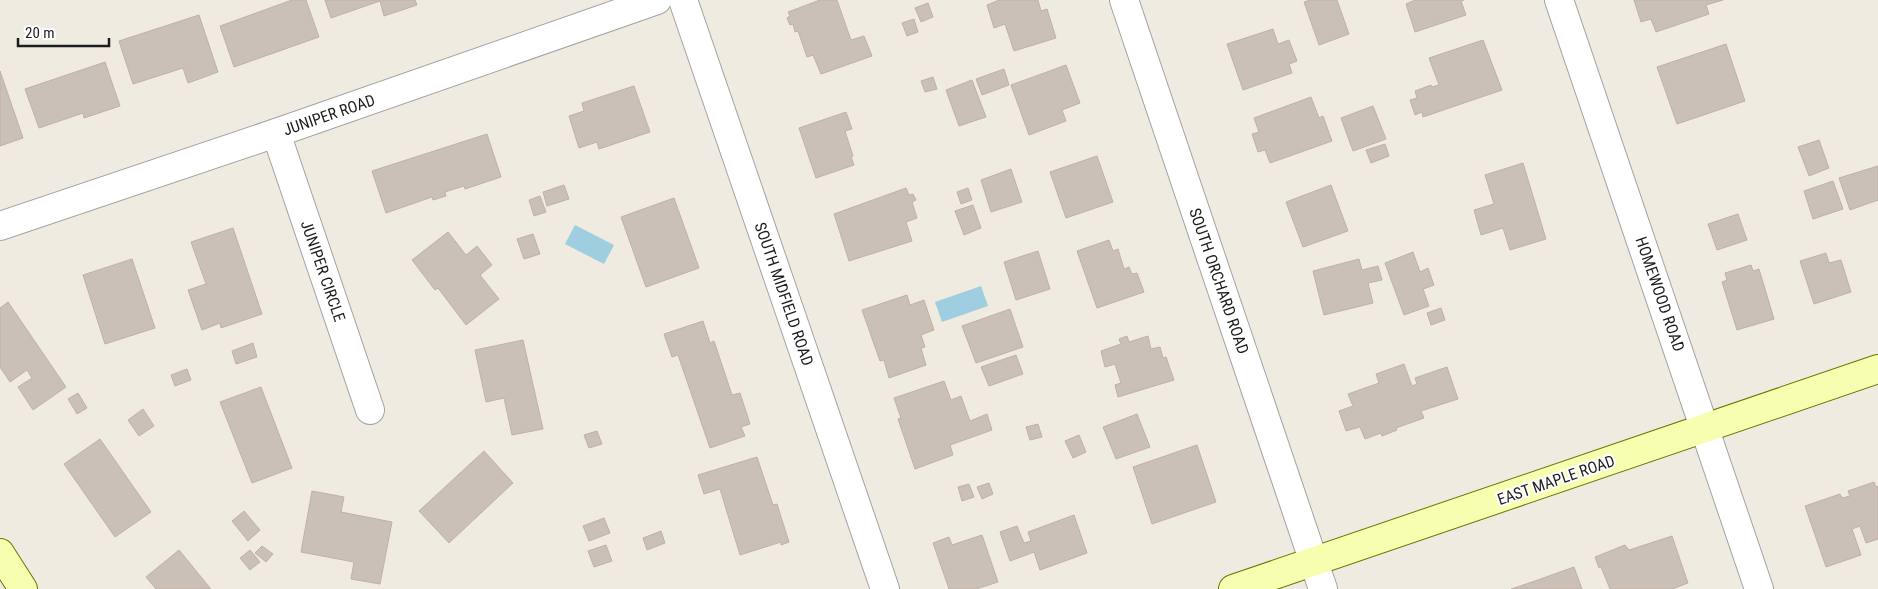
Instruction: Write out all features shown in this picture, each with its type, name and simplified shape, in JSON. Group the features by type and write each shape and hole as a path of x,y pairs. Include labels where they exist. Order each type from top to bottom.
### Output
{"main road":[{"name":"EAST MAPLE ROAD","path":"1233,589 1878,369"},
{"path":"0,554 23,589"}],"street":[{"name":"JUNIPER ROAD","path":"0,226 276,133 658,0"},
{"name":"SOUTH MIDFIELD ROAD","path":"683,0 885,589"},
{"name":"SOUTH ORCHARD ROAD","path":"1124,0 1323,589"},
{"name":"HOMEWOOD ROAD","path":"1559,0 1759,589"},
{"name":"JUNIPER CIRCLE","path":"276,133 370,410"}],"water":[{"path":"575,225 614,245 604,264 565,244"},
{"path":"981,286 988,306 942,322 935,302"}],"building":[{"path":"292,0 306,0 319,37 234,67 220,26"},
{"path":"325,0 415,0 417,5 384,16 380,1 331,18"},
{"path":"820,0 837,0 851,40 864,36 872,56 821,74 813,55 807,57 798,31 795,32 793,24 790,25 787,18 790,16 788,12"},
{"path":"999,0 1038,0 1041,11 1047,9 1056,38 1014,51 1005,24 994,28 987,5"},
{"path":"1310,0 1337,0 1349,34 1319,45 1304,2"},
{"path":"1415,0 1464,0 1461,1 1466,15 1415,32 1406,4"},
{"path":"1634,0 1723,0 1706,5 1709,14 1656,32 1651,19 1641,22"},
{"path":"928,3 933,17 921,22 915,8"},
{"path":"199,15 218,72 188,83 183,68 133,84 119,41"},
{"path":"914,19 918,32 907,36 902,23"},
{"path":"1273,29 1278,44 1289,40 1297,61 1289,64 1292,73 1243,90 1227,44"},
{"path":"1483,40 1502,90 1423,117 1422,112 1415,115 1410,100 1417,98 1415,91 1431,85 1432,87 1439,85 1429,58"},
{"path":"1726,44 1745,101 1677,124 1657,67"},
{"path":"105,62 120,106 84,118 83,113 39,128 25,89"},
{"path":"1066,65 1080,103 1062,110 1066,121 1029,135 1011,85"},
{"path":"1004,69 1009,85 982,95 976,79"},
{"path":"0,71 23,138 0,146"},
{"path":"933,77 937,89 925,92 921,81"},
{"path":"972,80 986,117 959,126 946,90"},
{"path":"634,86 650,132 599,149 597,142 579,148 569,116 584,111 582,103"},
{"path":"1311,97 1319,118 1323,116 1332,141 1270,163 1265,150 1258,152 1252,134 1259,132 1254,118"},
{"path":"1373,106 1386,139 1353,151 1341,118"},
{"path":"846,112 852,129 845,131 854,165 816,178 799,128"},
{"path":"487,134 501,177 465,189 464,186 445,192 446,196 433,200 432,197 386,213 372,171"},
{"path":"1819,140 1829,168 1809,176 1798,147"},
{"path":"1385,144 1389,156 1371,163 1366,150"},
{"path":"1097,156 1113,202 1066,218 1050,172"},
{"path":"1523,163 1546,239 1510,250 1503,228 1481,235 1474,210 1494,204 1485,175"},
{"path":"1878,166 1878,200 1850,210 1839,178"},
{"path":"1011,169 1022,202 991,212 981,180"},
{"path":"1833,181 1843,209 1813,219 1804,191"},
{"path":"564,185 569,199 547,206 543,192"},
{"path":"1331,185 1348,231 1303,247 1286,202"},
{"path":"906,188 909,195 913,194 916,200 912,202 917,218 906,222 912,241 849,261 834,214"},
{"path":"968,188 972,200 961,204 957,192"},
{"path":"540,196 546,212 534,216 529,200"},
{"path":"674,198 699,268 646,287 621,217"},
{"path":"973,205 981,228 964,235 955,211"},
{"path":"1738,214 1747,240 1717,250 1708,224"},
{"path":"233,228 262,314 221,328 220,323 202,330 188,290 206,284 191,242"},
{"path":"448,232 466,255 477,246 492,265 480,275 499,299 466,325 438,288 435,290 412,260"},
{"path":"533,234 540,254 524,259 517,239"},
{"path":"1109,240 1113,251 1118,249 1124,269 1129,267 1132,274 1137,273 1144,292 1097,308 1077,251"},
{"path":"1038,251 1050,289 1016,300 1004,262"},
{"path":"1413,252 1420,272 1428,268 1434,285 1423,289 1429,306 1404,315 1385,263"},
{"path":"1826,253 1829,263 1841,260 1851,292 1814,304 1800,261"},
{"path":"132,259 155,328 105,344 83,275"},
{"path":"1359,259 1362,270 1378,266 1382,280 1368,283 1373,303 1324,315 1313,271"},
{"path":"1751,265 1753,271 1759,269 1774,319 1737,330 1722,282 1727,280 1725,273"},
{"path":"907,295 910,305 924,300 934,330 921,335 925,347 921,348 926,365 889,378 884,360 880,361 862,310"},
{"path":"8,302 66,387 33,410 18,387 32,378 27,370 10,382 0,367 0,308"},
{"path":"1441,308 1445,320 1431,325 1427,313"},
{"path":"1010,309 1023,347 976,363 962,326"},
{"path":"703,321 710,343 714,341 732,395 740,393 750,424 741,427 745,436 710,448 678,355 672,357 664,334"},
{"path":"1127,336 1129,342 1148,336 1151,349 1160,347 1163,358 1166,357 1174,380 1118,397 1115,385 1121,383 1115,364 1105,367 1101,351 1121,344 1119,339"},
{"path":"523,340 543,429 512,435 504,398 486,402 475,350"},
{"path":"253,343 257,357 236,364 232,351"},
{"path":"1016,355 1023,374 989,386 981,367"},
{"path":"1404,364 1412,386 1417,384 1415,378 1447,367 1458,399 1421,411 1424,418 1396,428 1397,430 1382,436 1381,433 1365,439 1360,427 1346,431 1339,411 1353,406 1348,394 1379,383 1376,374"},
{"path":"187,369 191,380 175,386 171,375"},
{"path":"944,381 951,400 961,396 970,421 987,414 992,430 950,445 953,455 915,469 898,419 901,418 894,398"},
{"path":"261,387 292,468 252,483 220,402"},
{"path":"78,393 87,408 77,414 68,399"},
{"path":"143,409 154,426 139,436 128,420"},
{"path":"1137,414 1150,447 1116,459 1103,427"},
{"path":"1038,424 1042,437 1030,440 1026,427"},
{"path":"597,431 602,444 589,448 584,435"},
{"path":"1079,435 1086,452 1073,458 1065,441"},
{"path":"100,439 151,512 115,537 64,464"},
{"path":"1197,445 1216,502 1152,524 1133,467"},
{"path":"484,451 513,483 449,543 419,511"},
{"path":"757,457 773,505 777,504 789,542 781,545 781,542 740,555 720,489 704,494 698,475"},
{"path":"1874,482 1876,487 1878,486 1878,539 1866,543 1860,526 1852,529 1861,555 1826,567 1805,506 1840,494 1842,498 1850,496 1848,491"},
{"path":"989,483 993,494 982,499 977,487"},
{"path":"969,484 974,497 962,501 958,487"},
{"path":"312,491 344,497 341,512 392,522 380,584 351,579 354,562 301,552"},
{"path":"244,511 260,530 248,541 232,521"},
{"path":"1074,515 1087,553 1040,570 1034,552 1010,561 1000,532 1017,526 1024,543 1031,541 1028,532"},
{"path":"604,518 610,533 589,541 583,526"},
{"path":"661,531 665,543 647,550 643,538"},
{"path":"982,535 998,582 976,589 949,589 933,543 949,537 952,545"},
{"path":"1672,536 1688,583 1672,589 1610,589 1595,557 1625,545 1629,550"},
{"path":"606,545 612,561 594,567 588,551"},
{"path":"262,546 273,554 266,562 255,553"},
{"path":"179,550 211,589 156,589 146,577"},
{"path":"250,550 260,562 250,570 240,558"},
{"path":"1574,567 1582,589 1511,589 1535,581"}]}
